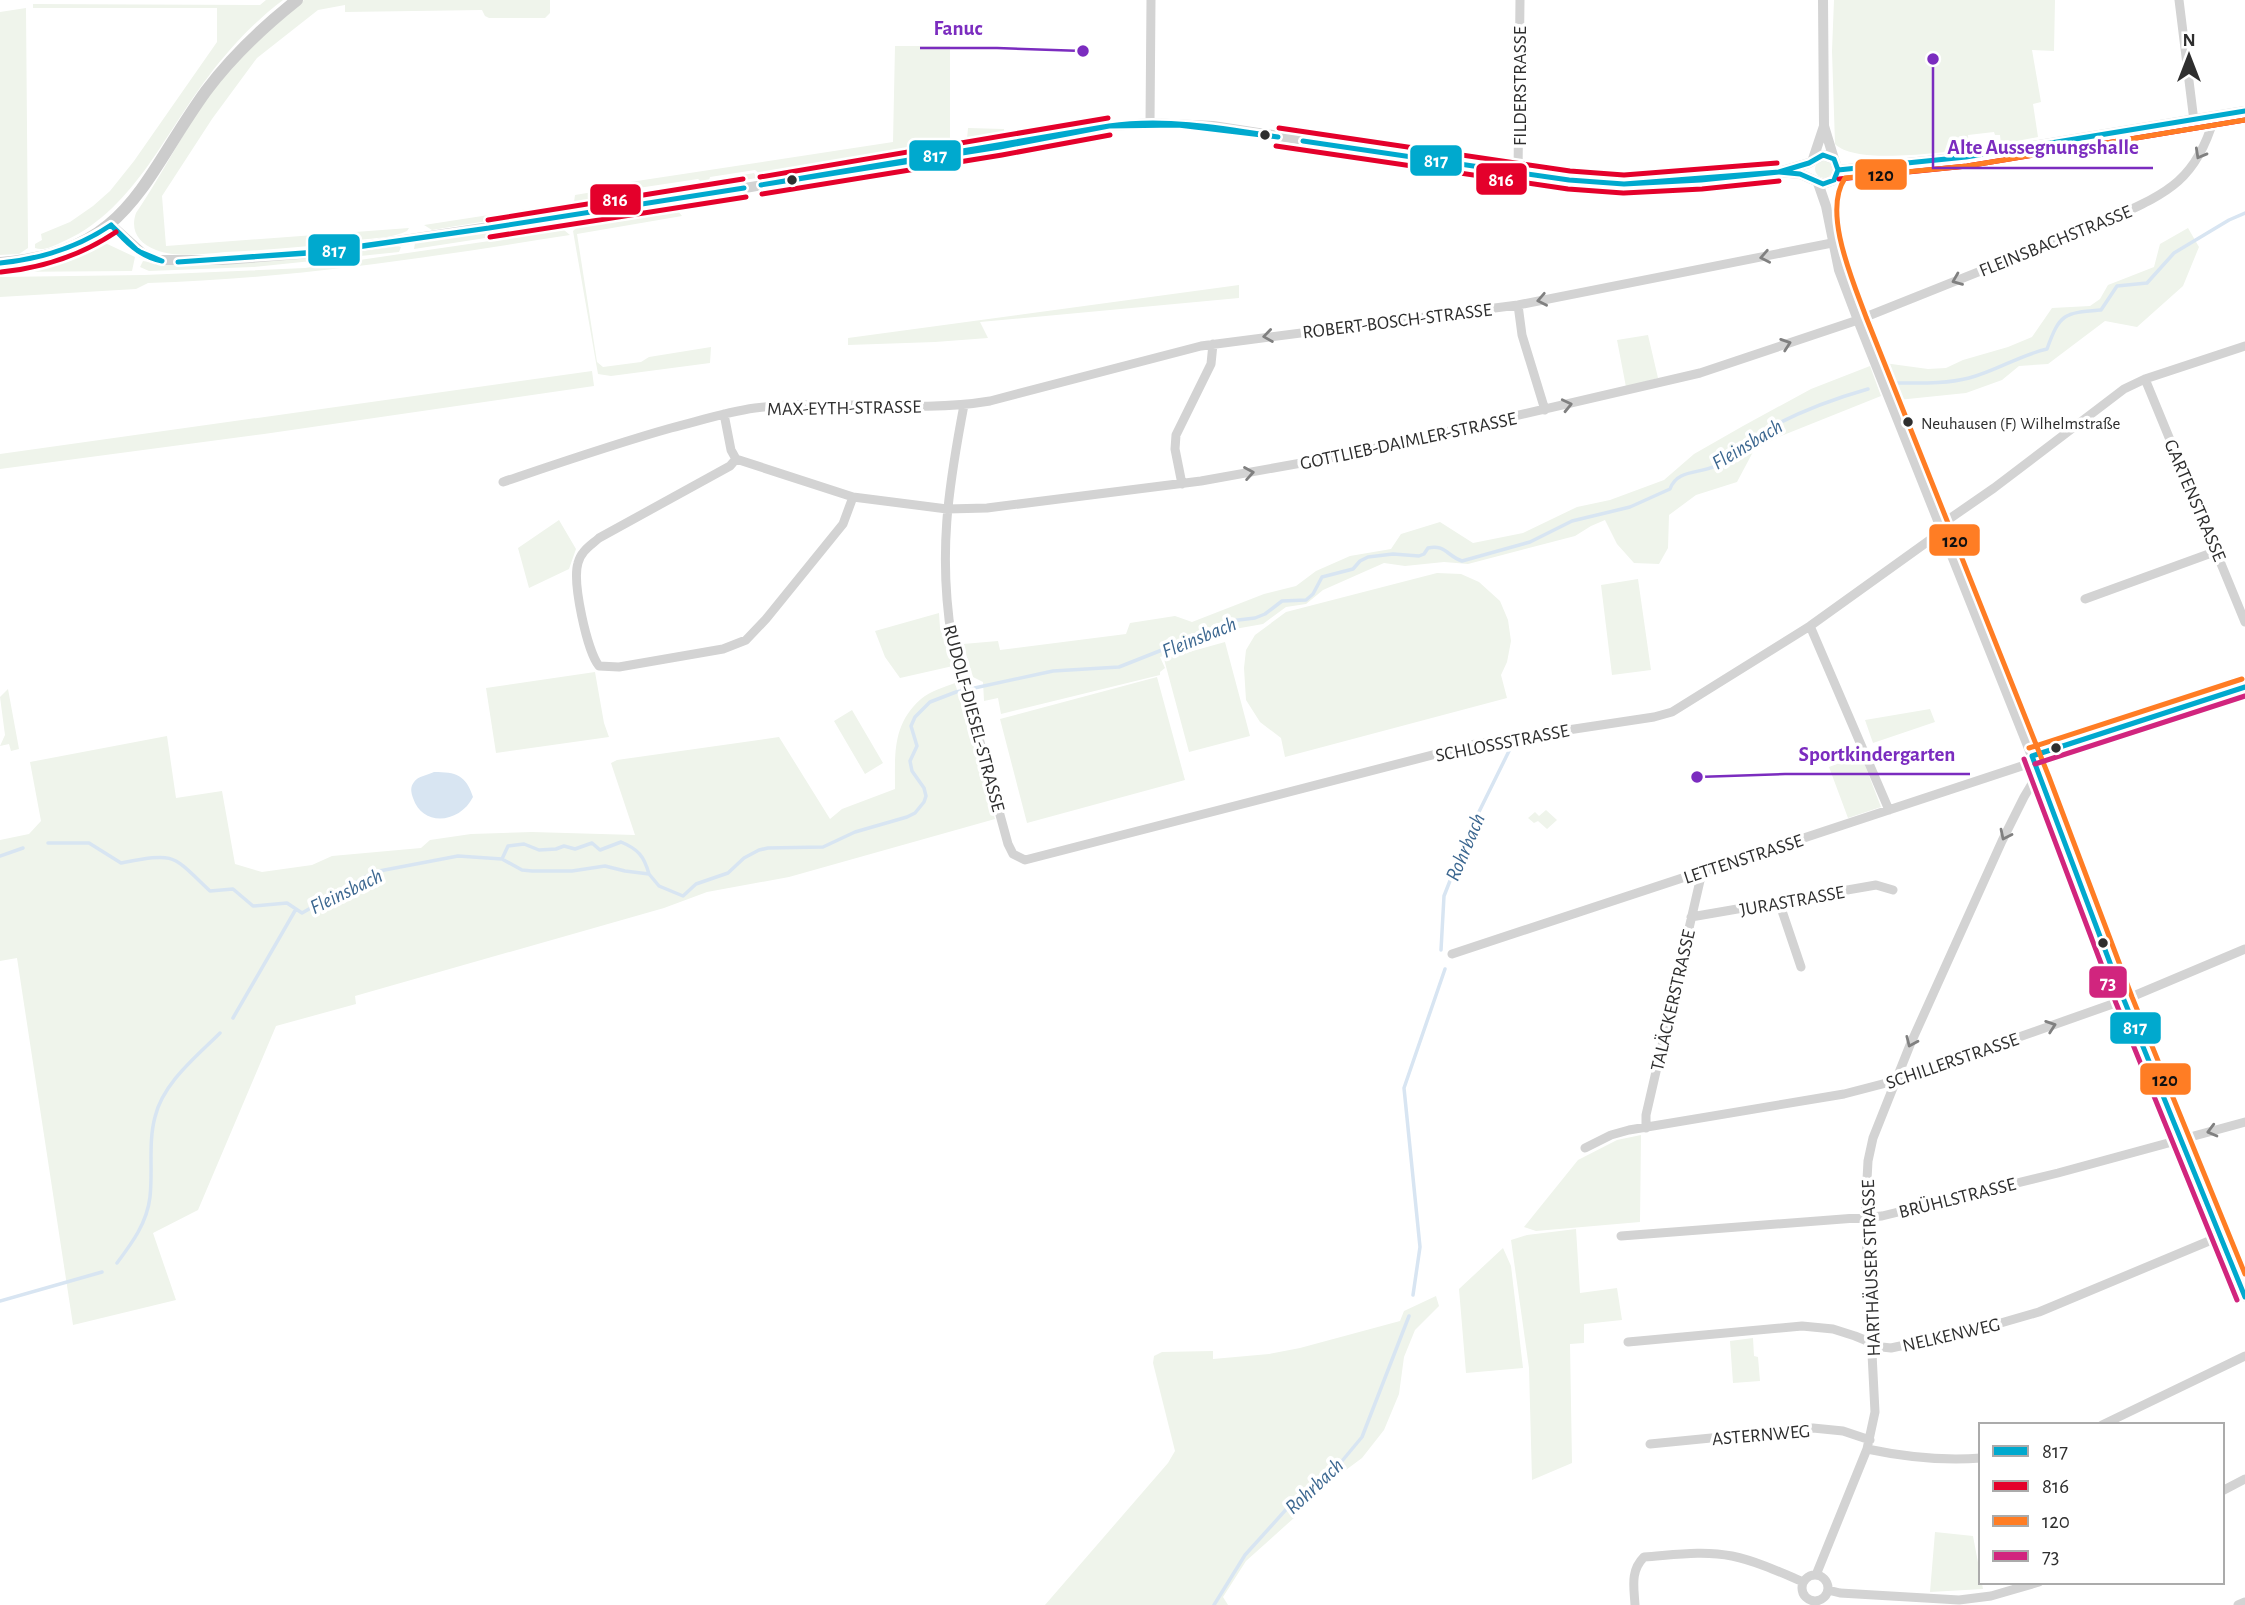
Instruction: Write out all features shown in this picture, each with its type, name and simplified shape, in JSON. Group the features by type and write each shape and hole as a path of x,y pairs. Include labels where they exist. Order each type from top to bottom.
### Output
{"main road":[{"path":"0,264 57,254 88,241 111,225 139,195 196,105 228,64 255,35 297,0"}],"street":[{"path":"1150,123 1151,0"},
{"name":"FILDERSTRASSE","path":"1518,173 1520,0"},
{"path":"1823,0 1824,126 1837,175 1831,182 1826,206"},
{"path":"2179,0 2194,121"},
{"path":"1779,172 1824,155 1836,164 1966,157 2245,111"},
{"name":"FLEINSBACHSTRASSE","path":"1858,320 2137,207 2183,179 2202,152 2214,118"},
{"path":"111,225 142,253 158,260 223,260 325,252 792,181 1101,127 1150,123 1236,129 1569,180 1624,184 1779,172 1800,174 1816,182 1831,182"},
{"path":"1824,126 1809,172 1826,206 1832,243 1858,320 2033,759 2179,1140 2244,1290"},
{"name":"ROBERT-BOSCH-STRASSE","path":"964,405 990,401 1153,357 1213,344 1518,305 1832,243"},
{"path":"1518,305 1522,335 1545,410"},
{"name":"GOTTLIEB-DAIMLER-STRASSE","path":"736,460 853,497 947,509 987,508 1182,484 1346,455 1700,373 1858,320"},
{"path":"1182,484 1175,449 1177,435 1211,364 1213,344"},
{"name":"SCHLOSSSTRASSE","path":"1020,859 1030,860 1475,744 1514,736 1654,718 1672,712 1810,626 2124,389 2145,379 2245,346"},
{"name":"GARTENSTRASSE","path":"2145,379 2245,622"},
{"name":"MAX-EYTH-STRASSE","path":"503,482 618,443 755,408 806,405 964,405"},
{"name":"RUDOLF-DIESEL-STRASSE","path":"964,405 951,471 944,579 952,640 1008,844 1013,854 1020,859"},
{"path":"724,414 731,450 736,460 730,466 599,538 584,550 578,563 577,585 589,648 599,666 619,667 710,651 746,640 843,524 848,517 853,497"},
{"path":"2085,599 2217,551"},
{"path":"1810,626 1889,810"},
{"name":"LETTENSTRASSE","path":"1452,954 1889,810 2245,687"},
{"name":"HARTHÄUSER STRASSE","path":"1816,1575 1869,1445 1876,1404 1865,1217 1868,1161 1873,1138 1894,1081 2013,819 2033,782 2041,780"},
{"name":"TALÄCKERSTRASSE","path":"1646,1128 1646,1115 1702,872"},
{"name":"JURASTRASSE","path":"1691,917 1876,885 1894,890"},
{"path":"1779,902 1801,967"},
{"name":"SCHILLERSTRASSE","path":"1585,1149 1611,1135 1844,1094 1894,1081 2124,1000 2245,949"},
{"name":"BRÜHLSTRASSE","path":"1621,1236 1882,1216 2245,1122"},
{"name":"NELKENWEG","path":"1628,1342 1802,1326 1833,1329 1891,1348 1980,1329 2039,1312 2221,1236"},
{"path":"2106,1423 2245,1356"},
{"name":"ASTERNWEG","path":"1650,1444 1813,1428 1843,1431 1869,1445 1921,1458 1979,1458"},
{"path":"2224,1490 2245,1479"},
{"path":"1634,1605 1634,1569 1644,1558 1692,1554 1733,1556 1758,1563 1803,1582"},
{"path":"1816,1575 1825,1580 1828,1590 1826,1595 1817,1603 1804,1596 1803,1582 1816,1575"},
{"path":"1828,1590 1840,1594 1907,1601 1992,1601 2034,1584"},
{"path":"2238,1605 2245,1602"}],"shaded area":[{"path":"266,0 283,0 253,26 216,67 127,193 85,230 50,247 35,248 35,244 42,240 41,234 70,222 93,206 110,191 134,161 217,42 217,8 33,8 33,4 260,5"},
{"path":"304,0 550,0 550,13 545,18 489,18 482,10 345,12 345,5 318,10 257,58 212,119 162,196 166,246 409,228 407,231 390,236 326,244 199,254 172,254 150,247 137,235 134,219 188,127 232,66"},
{"path":"1834,0 2055,0 2054,51 2032,50 2041,102 2033,104 2038,137 2001,144 2000,135 1995,135 1994,132 1968,135 1969,150 1898,156 1860,154 1835,144 1832,51"},
{"path":"26,8 28,248 19,254 0,255 0,12"},
{"path":"895,46 950,46 950,142 967,139 968,128 1004,129 1005,139 783,174 782,171 760,174 755,170 710,177 708,183 704,184 698,179 625,190 617,195 617,184 893,142"},
{"path":"1824,160 1830,163 1833,169 1830,175 1824,178 1818,175 1815,169 1818,163"},
{"path":"754,173 757,178 712,185 713,180"},
{"path":"696,183 702,187 617,200 627,194"},
{"path":"593,192 593,199 584,205 432,230 424,225 574,202 575,195"},
{"path":"666,204 676,208 609,218 608,212"},
{"path":"678,211 682,216 577,234 597,362 603,367 641,362 649,357 711,347 710,363 611,376 598,374 573,231 576,228"},
{"path":"602,213 603,220 414,249 415,243"},
{"path":"2188,228 2199,247 2183,286 2137,327 2105,321 2048,364 2019,366 2002,380 1966,393 1898,400 1884,363 1928,369 1946,368 2032,337 2052,308 2090,306 2100,299 2108,285 2154,267 2160,244"},
{"path":"564,230 570,235 360,266 255,277 148,283 136,289 0,297 0,277 144,275 305,268"},
{"path":"103,242 135,257 132,271 0,272 0,266 53,259"},
{"path":"401,247 399,252 253,267 149,271 140,267 143,261 172,265 251,262"},
{"path":"1239,285 1239,298 980,322 988,338 848,345 848,338"},
{"path":"1648,335 1658,378 1626,387 1617,340"},
{"path":"1870,366 1881,396 1781,436 1754,450 1737,482 1696,495 1669,515 1668,548 1659,564 1634,563 1617,544 1605,520 1575,536 1468,564 1444,562 1405,566 1384,563 1323,590 1306,604 1286,607 1263,624 1229,630 1199,645 1160,657 1165,668 1160,675 1001,714 998,698 984,701 983,682 973,677 963,644 998,641 1000,650 1126,634 1130,623 1175,616 1192,622 1264,594 1296,586 1316,571 1350,556 1391,549 1401,534 1440,522 1473,543 1523,533 1577,507 1610,500 1664,480 1694,454 1743,426 1811,389"},
{"path":"592,371 594,386 0,469 0,454"},
{"path":"559,520 576,549 569,569 529,588 518,548"},
{"path":"1437,573 1461,574 1479,582 1500,601 1508,620 1511,641 1501,675 1507,698 1285,757 1281,738 1260,722 1246,700 1246,650 1255,635 1286,612"},
{"path":"1638,579 1651,670 1612,675 1601,585"},
{"path":"939,613 940,628 953,666 900,678 885,657 875,631"},
{"path":"1225,642 1250,736 1189,752 1164,659"},
{"path":"595,672 609,737 496,753 486,688"},
{"path":"1157,677 1185,780 1027,823 1000,719"},
{"path":"955,683 995,819 789,877 707,892 664,908 355,996 356,1004 276,1026 198,1210 153,1233 176,1300 73,1325 17,958 0,961 0,840 29,834 41,821 30,762 167,736 176,798 222,791 235,864 262,872 312,865 332,856 421,848 430,840 471,834 532,832 635,835 611,763 779,737 830,819 842,809 895,789 897,741 905,719 925,696"},
{"path":"8,689 19,749 11,751 9,744 0,746 5,735 0,697"},
{"path":"1930,709 1935,722 1873,743 1865,720"},
{"path":"852,710 883,763 865,774 834,721"},
{"path":"1861,755 1881,807 1848,818 1829,767"},
{"path":"1546,810 1557,820 1547,829 1538,821 1534,823 1528,818 1535,812 1539,816"},
{"path":"1641,1135 1640,1222 1536,1231 1524,1227 1578,1160 1617,1140"},
{"path":"1576,1229 1580,1293 1617,1288 1622,1320 1584,1324 1584,1343 1570,1344 1572,1463 1532,1480 1529,1368 1511,1240 1527,1235"},
{"path":"1503,1248 1511,1266 1523,1368 1466,1373 1459,1289"},
{"path":"1436,1296 1439,1306 1415,1330 1404,1357 1399,1394 1384,1430 1362,1458 1315,1493 1295,1517 1246,1561 1223,1597 1228,1605 1045,1605 1168,1463 1175,1451 1153,1363 1154,1356 1162,1352 1213,1351 1213,1359 1300,1348 1400,1321 1404,1311"},
{"path":"1753,1338 1760,1381 1733,1383 1730,1341"},
{"path":"1935,1532 1973,1536 1979,1584 1982,1584 1983,1589 1930,1592"}],"water":[{"path":"434,772 459,776 467,784 473,797 467,806 451,817 433,818 425,814 413,798 411,790 414,782"}],"waterway":[{"name":"Fleinsbach","path":"1898,383 1969,378 2047,349 2056,328 2065,317 2079,312 2101,310 2117,286 2147,283 2174,253 2245,213"},
{"name":"Fleinsbach","path":"48,843 89,843 121,863 163,857 171,859 187,869 210,891 233,889 253,906 287,903 302,913 374,872 458,856 502,859 522,870 532,871 572,871 605,866 649,874 659,886 683,896 696,884 728,873 744,858 759,850 823,847 855,832 915,813 926,796 924,788 912,771 910,761 917,746 911,726 915,717 930,702 956,692 1053,671 1119,667 1167,648 1196,641 1230,621 1265,614 1282,601 1306,600 1313,594 1322,577 1353,569 1368,557 1393,554 1419,556 1428,548 1434,547 1462,561 1530,542 1572,521 1630,507 1670,489 1683,475 1715,466 1745,443 1789,418 1868,389"},
{"name":"Rohrbach","path":"1441,950 1444,896 1470,830 1510,749"},
{"name":"Fleinsbach","path":"502,859 508,846 524,844 539,850 564,846 575,849 592,843 600,850 621,842 639,854 649,874"},
{"name":"Fleinsbach","path":"0,856 23,848"},
{"path":"233,1018 296,909"},
{"name":"Rohrbach","path":"1413,1295 1420,1247 1404,1088 1445,969"},
{"path":"117,1263 146,1215 151,1187 152,1137 159,1105 182,1071 220,1033"},
{"path":"0,1301 102,1272"},
{"name":"Rohrbach","path":"1214,1605 1245,1555 1291,1504 1332,1473 1362,1437 1409,1316"}],"transit line":[{"name":"817","path":"1838,170 1966,157 2245,111"},
{"name":"816","path":"760,177 1108,118"},
{"name":"816","path":"1839,179 1967,166 2245,120"},
{"name":"120","path":"2245,120 1967,166 1845,178 1839,192 1837,209 1842,247 1866,317 2049,777 2132,997 2245,1274"},
{"name":"817","path":"1109,126 1173,124 1215,127 1278,137"},
{"name":"817","path":"1109,126 1178,125 1278,137"},
{"name":"817","path":"761,185 1109,126"},
{"name":"817","path":"761,185 1000,147 1109,126"},
{"name":"816","path":"1279,128 1570,171 1624,175 1777,163"},
{"name":"816","path":"762,194 1110,135"},
{"name":"817","path":"1303,141 1569,180"},
{"name":"817","path":"1303,141 1569,180"},
{"name":"816","path":"1276,146 1568,189 1623,193"},
{"name":"817","path":"1823,155 1834,159 1838,170 1834,180 1823,184 1800,174 1779,172 1809,163 1823,155"},
{"name":"817","path":"1624,184 1779,172"},
{"name":"817","path":"1624,184 1779,172"},
{"name":"816","path":"488,220 743,179"},
{"name":"817","path":"1569,180 1624,184"},
{"name":"816","path":"1624,193 1779,181"},
{"name":"817","path":"489,228 744,188"},
{"name":"817","path":"489,228 744,188"},
{"name":"816","path":"490,237 746,197"},
{"name":"817","path":"111,225 134,248 140,252 154,259 162,261 138,251 111,225"},
{"name":"817","path":"0,263 30,259 58,251 111,225"},
{"name":"817","path":"178,262 311,253 489,228"},
{"name":"817","path":"178,262 330,251 489,228"},
{"name":"816","path":"1,272 61,260 116,232"},
{"name":"120","path":"2029,748 2242,679"},
{"name":"817","path":"2032,756 2245,687"},
{"name":"73","path":"2035,764 2245,696"},
{"name":"817","path":"2032,756 2124,1000 2245,1297"},
{"name":"73","path":"2024,759 2116,1003 2237,1300"}],"place":[{"name":"Fanuc","path":"1083,51"},
{"name":"Alte Aussegnungshalle","path":"1933,59"},
{"name":"Neuhausen (F) Wilhelmstraße","path":"1908,422"},
{"name":"Sportkindergarten","path":"1697,777"}]}
